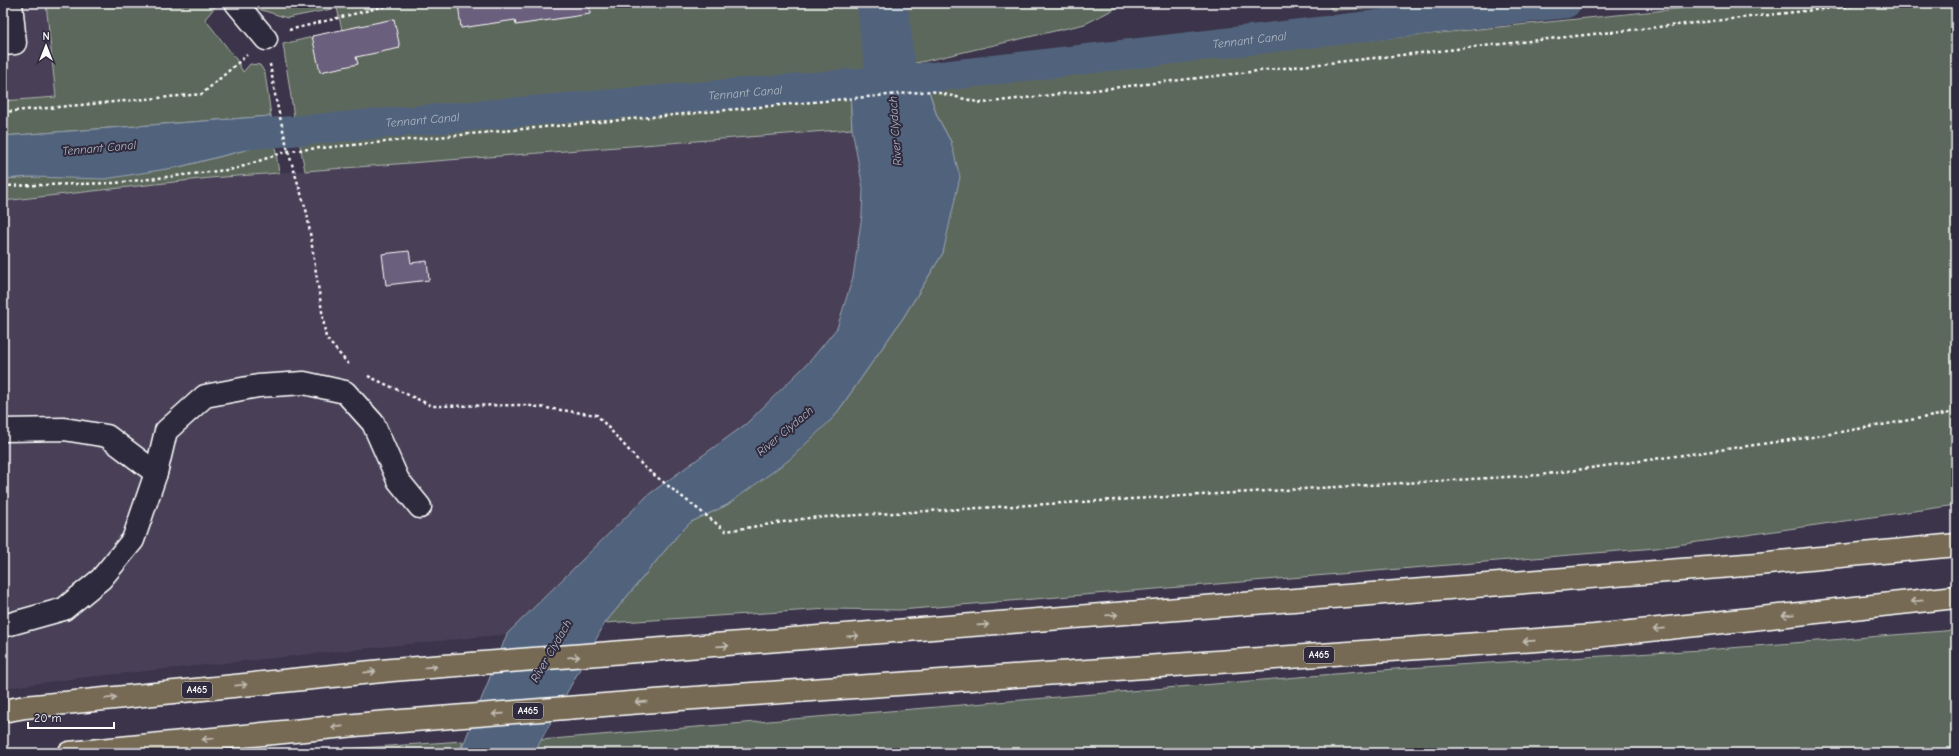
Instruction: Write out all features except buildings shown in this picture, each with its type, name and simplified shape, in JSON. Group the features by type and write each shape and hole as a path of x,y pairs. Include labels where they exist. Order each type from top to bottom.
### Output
{"highway":[{"name":"A465","path":"3,711 25,707 392,670 685,649 1758,564 1956,545"},
{"name":"A465","path":"69,753 376,723 680,699 1594,636 1956,597"}],"street":[{"path":"3,44 15,43 11,3"},
{"path":"236,3 266,39"},
{"path":"3,626 64,609 101,579 133,540 156,473 166,431 205,396 258,386 304,383 345,392 373,423 398,480 420,507"},
{"path":"3,430 64,429 107,436 156,473"}],"path":[{"path":"3,112 202,94 266,39 295,27 386,6 392,3"},
{"path":"3,186 115,183 235,169 288,150 931,91 982,103 1318,64 1878,3"},
{"path":"266,39 276,100 288,150 294,166 306,213 326,338 354,370"},
{"path":"361,374 432,406 524,405 597,415 644,467 726,530 809,518 1540,475 1812,437 1956,412"}],"shaded area":[{"path":"3,3 46,3 56,97 3,101"},
{"path":"852,129 863,188 862,215 853,277 837,328 810,361 746,424 648,495 507,634 78,678 3,688 3,201 210,178"}],"green space":[{"path":"46,3 214,3 216,6 205,19 236,59 243,72 250,64 260,65 265,73 271,116 3,136 3,101 56,97"},
{"path":"247,3 1126,3 1085,24 921,62 857,73 294,117 283,44 342,30 337,8 287,18 249,6"},
{"path":"1327,3 1472,3 1462,5 1332,10"},
{"path":"1735,3 1956,3 1956,505 1656,548 900,610 829,609 605,623 677,536 691,522 727,505 834,417 903,318 943,253 951,142 937,116 927,85"},
{"path":"850,92 852,129 305,171 299,140"},
{"path":"261,146 275,146 279,173 210,178 3,201 3,179 179,167"},
{"path":"1956,630 1956,753 534,753 540,740 1407,668 1717,649"},
{"path":"463,741 460,753 287,753"}],"water":[{"path":"927,85 937,116 951,142 960,177 943,253 903,318 834,417 789,460 727,505 691,522 677,536 605,623 534,753 460,753 507,634 648,495 746,424 810,361 837,328 853,277 862,215 863,188 852,129 850,92"},
{"name":"Tennant Canal","path":"271,116 275,146 261,146 179,167 105,179 31,177 3,179 3,136"}],"waterway":[{"name":"River Clydach","path":"882,3 893,94 898,158"},
{"name":"Tennant Canal","path":"232,136 933,77 1566,3"}]}
